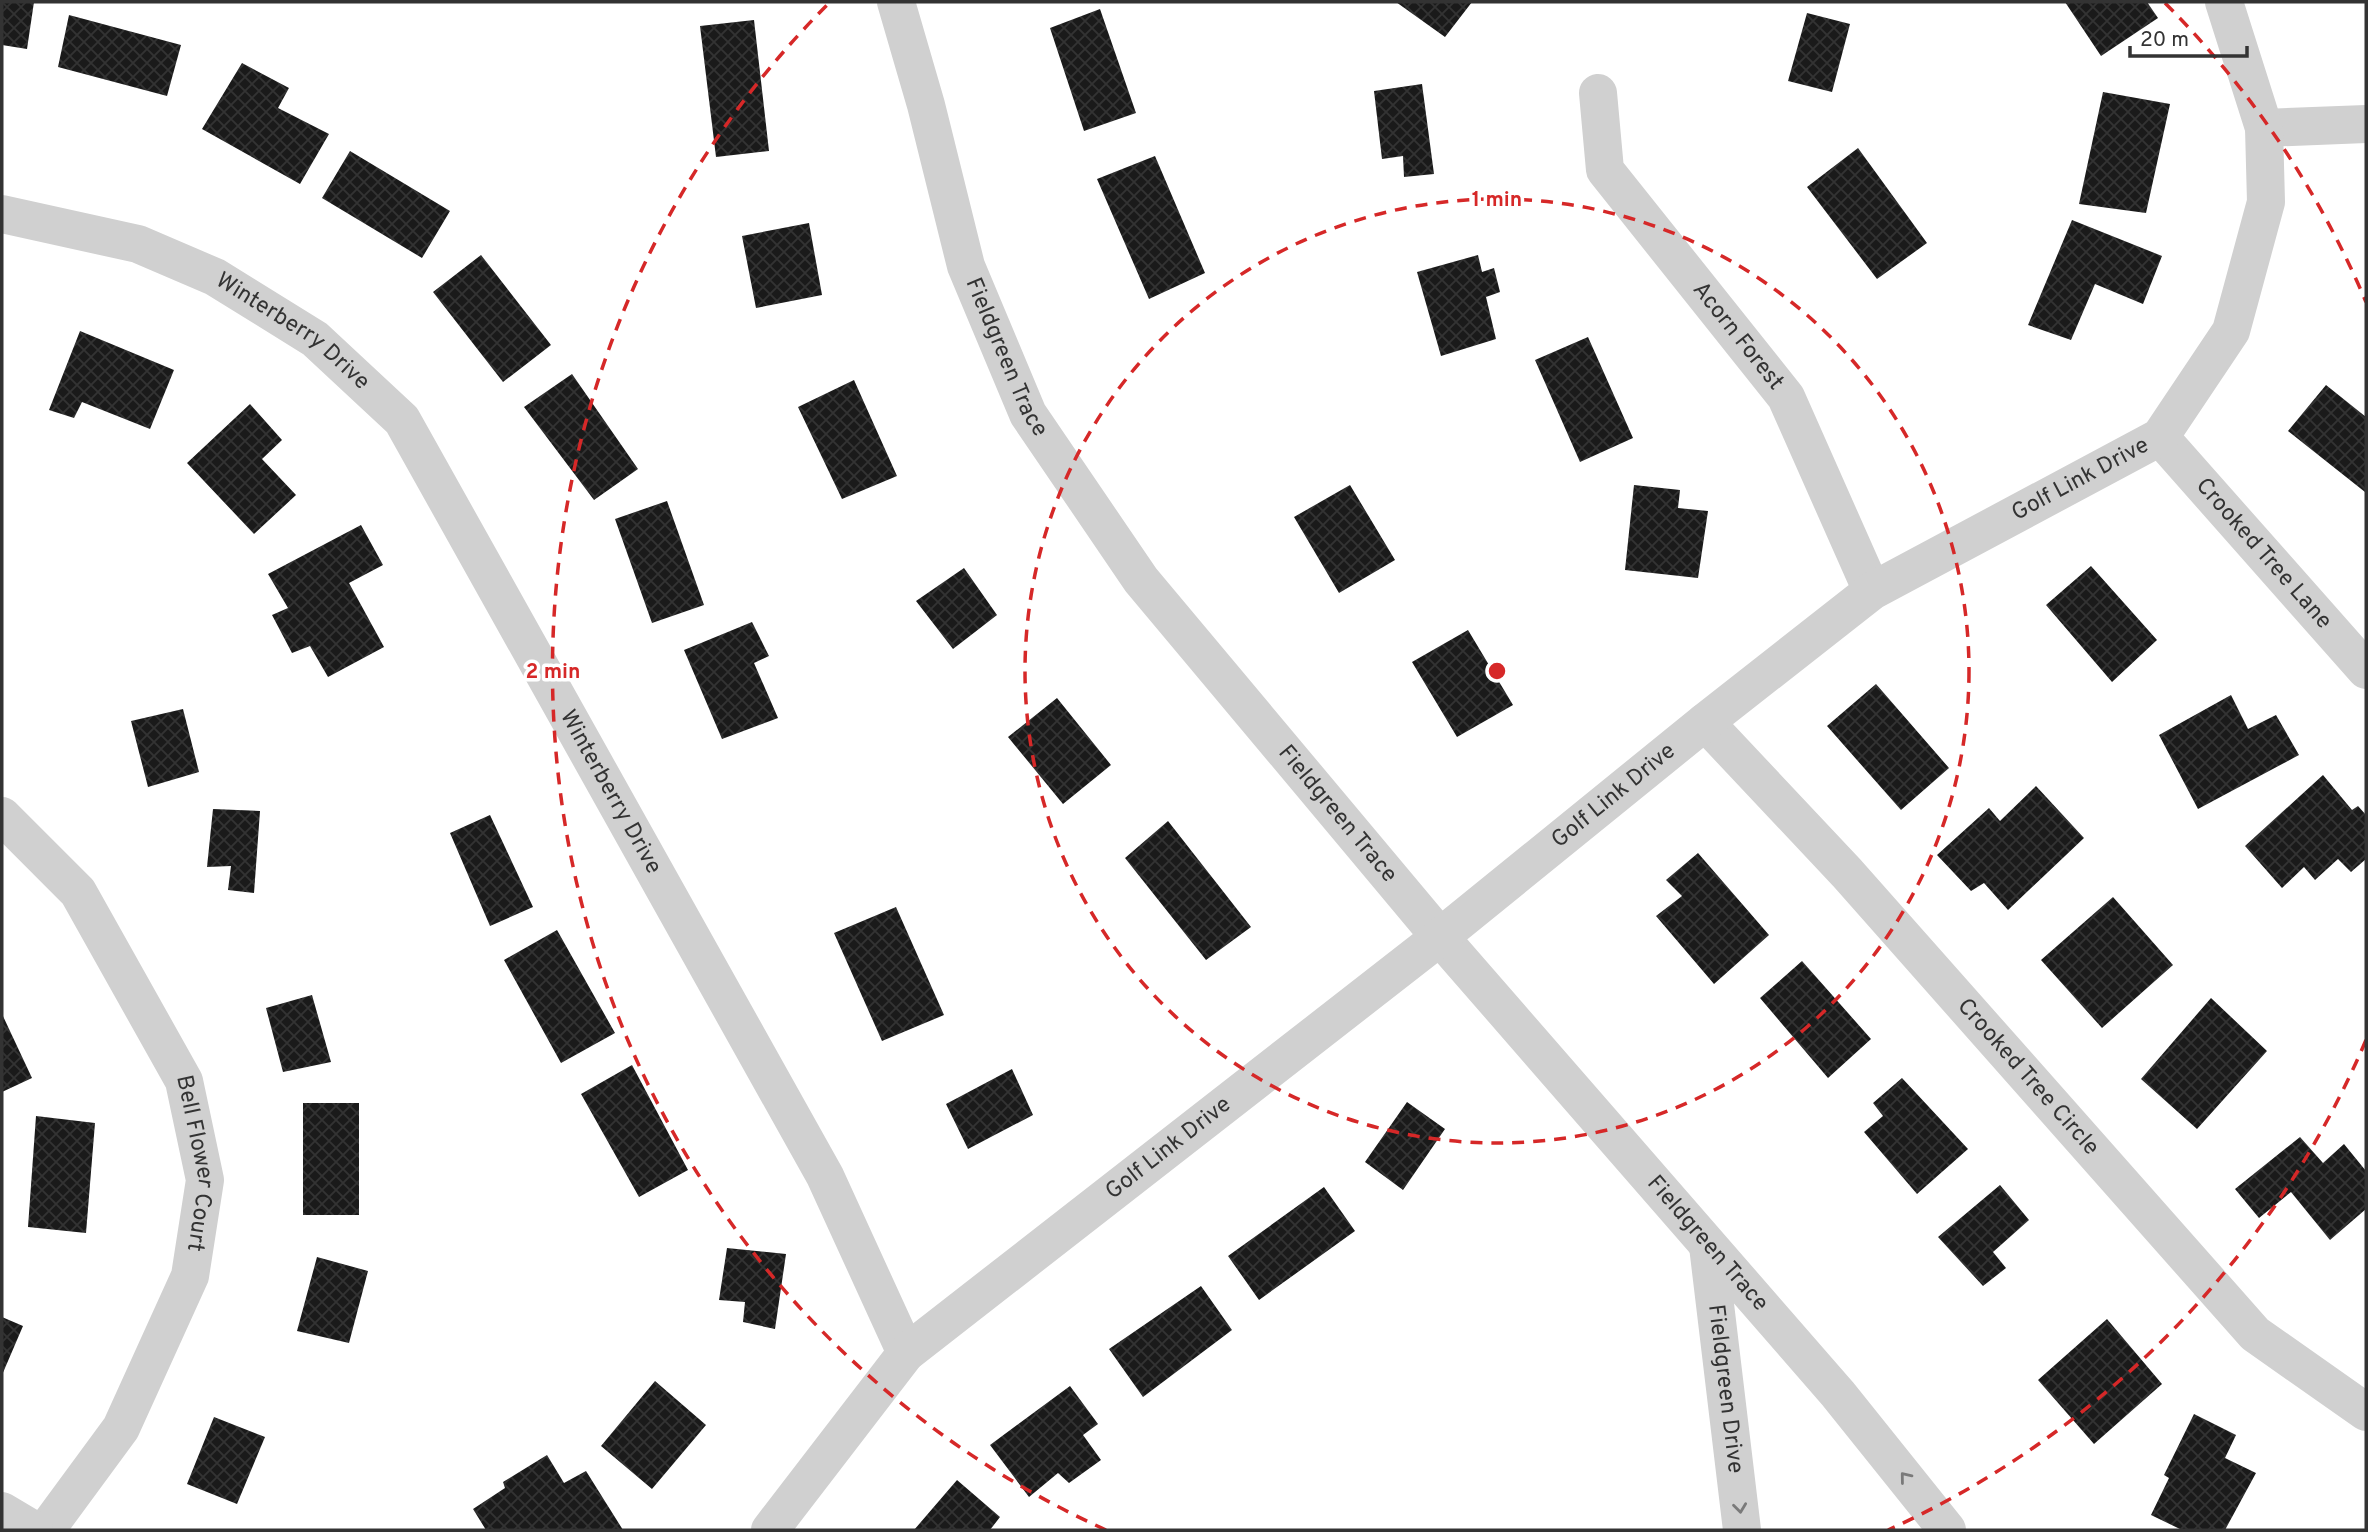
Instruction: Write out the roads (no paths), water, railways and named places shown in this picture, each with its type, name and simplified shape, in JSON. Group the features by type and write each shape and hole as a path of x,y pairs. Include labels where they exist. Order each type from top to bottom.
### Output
{"street":[{"name":"Fieldgreen Trace","path":"896,2 926,105 966,266 1028,414 1141,580 1440,937 1838,1394 1947,1530"},
{"name":"Golf Link Drive","path":"770,1530 906,1353 1440,937 1872,591 2161,437 2231,331 2266,202 2264,128 2224,2"},
{"name":"Acorn Forest","path":"1598,93 1605,170 1786,397 1872,591"},
{"path":"2264,128 2366,124"},
{"name":"Winterberry Drive","path":"2,214 138,244 215,277 315,339 401,420 825,1176 906,1353"},
{"name":"Crooked Tree Lane","path":"2161,437 2366,670"},
{"name":"Crooked Tree Circle","path":"1706,722 1847,873 2255,1334 2366,1412"},
{"name":"Bell Flower Court","path":"2,816 78,892 184,1081 205,1180 191,1276 121,1428 46,1530"},
{"name":"Fieldgreen Drive","path":"1708,1246 1742,1530"},
{"path":"2,1511 34,1530"}]}
